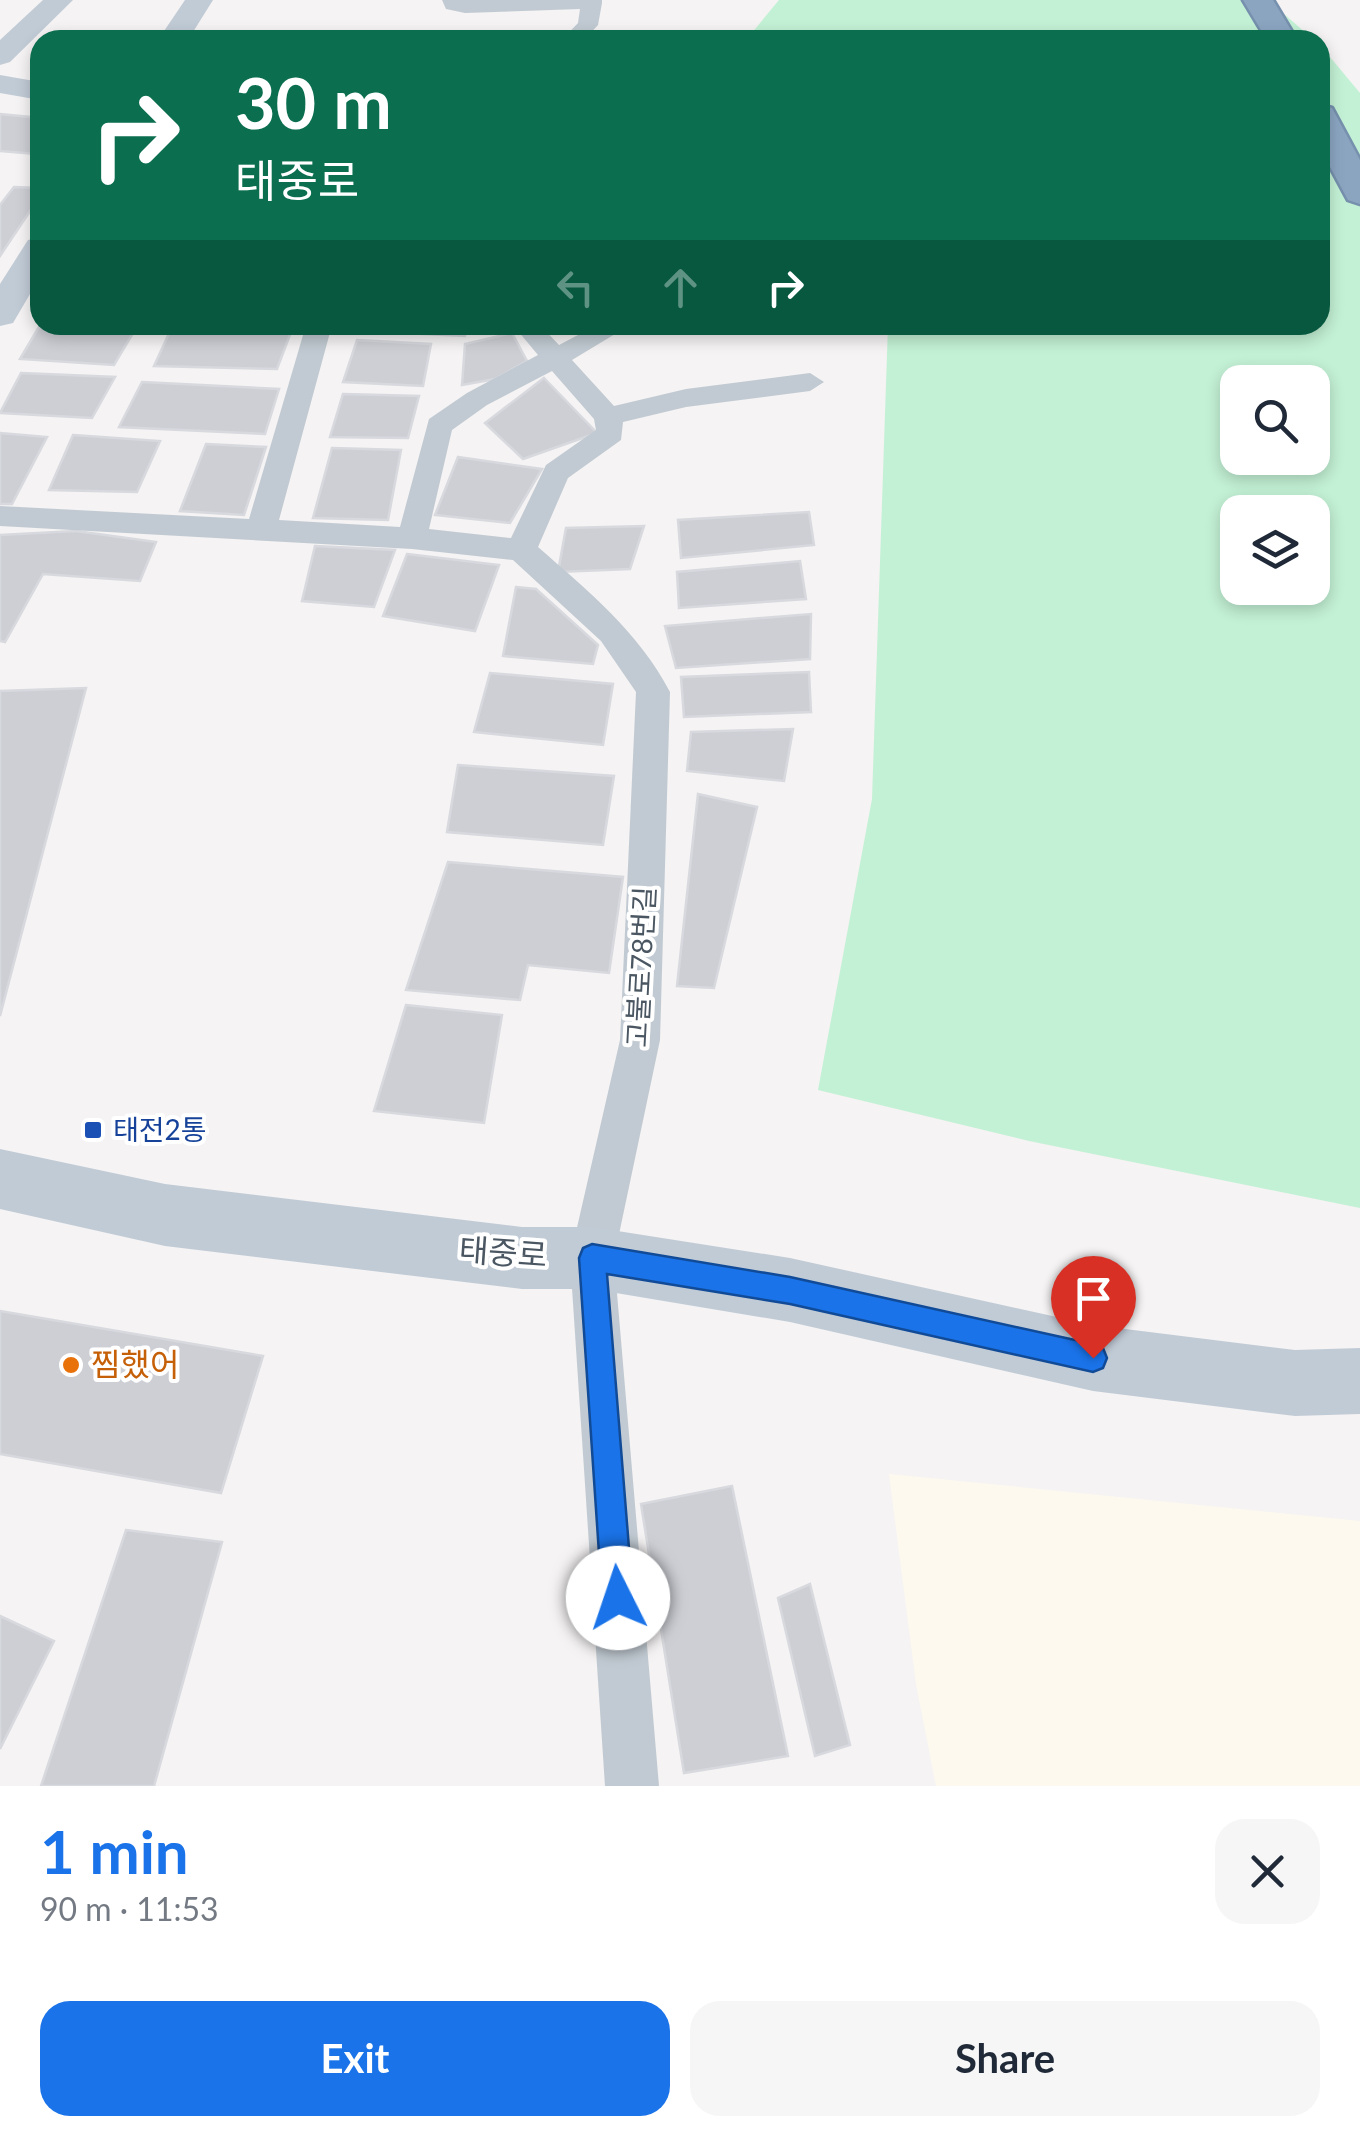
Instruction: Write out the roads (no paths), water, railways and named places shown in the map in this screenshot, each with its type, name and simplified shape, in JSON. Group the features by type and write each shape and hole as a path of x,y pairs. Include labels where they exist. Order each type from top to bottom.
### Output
{"highway":[{"path":"1258,0 1276,30"},
{"path":"1330,134 1360,193"}],"street":[{"path":"0,56 60,0"},
{"path":"180,30 199,0"},
{"path":"452,0 453,5 465,8 592,1 588,25 583,30"},
{"path":"0,84 30,89"},
{"path":"0,316 30,267"},
{"path":"261,530 316,335"},
{"path":"0,516 412,538 521,550 556,472 612,433 608,417 536,335"},
{"path":"412,538 439,426 555,354 596,335"},
{"path":"608,417 686,398 810,382"},
{"name":"고불로78번길","path":"521,550 619,640 642,666 653,692 640,1040 592,1258 632,1786"},
{"name":"태중로","path":"0,1179 164,1215 522,1258 592,1258 790,1290 1093,1358 1294,1383 1360,1380"}],"place":[{"name":"태전2통","path":"93,1130"},
{"name":"찜했어","path":"71,1365"}]}
